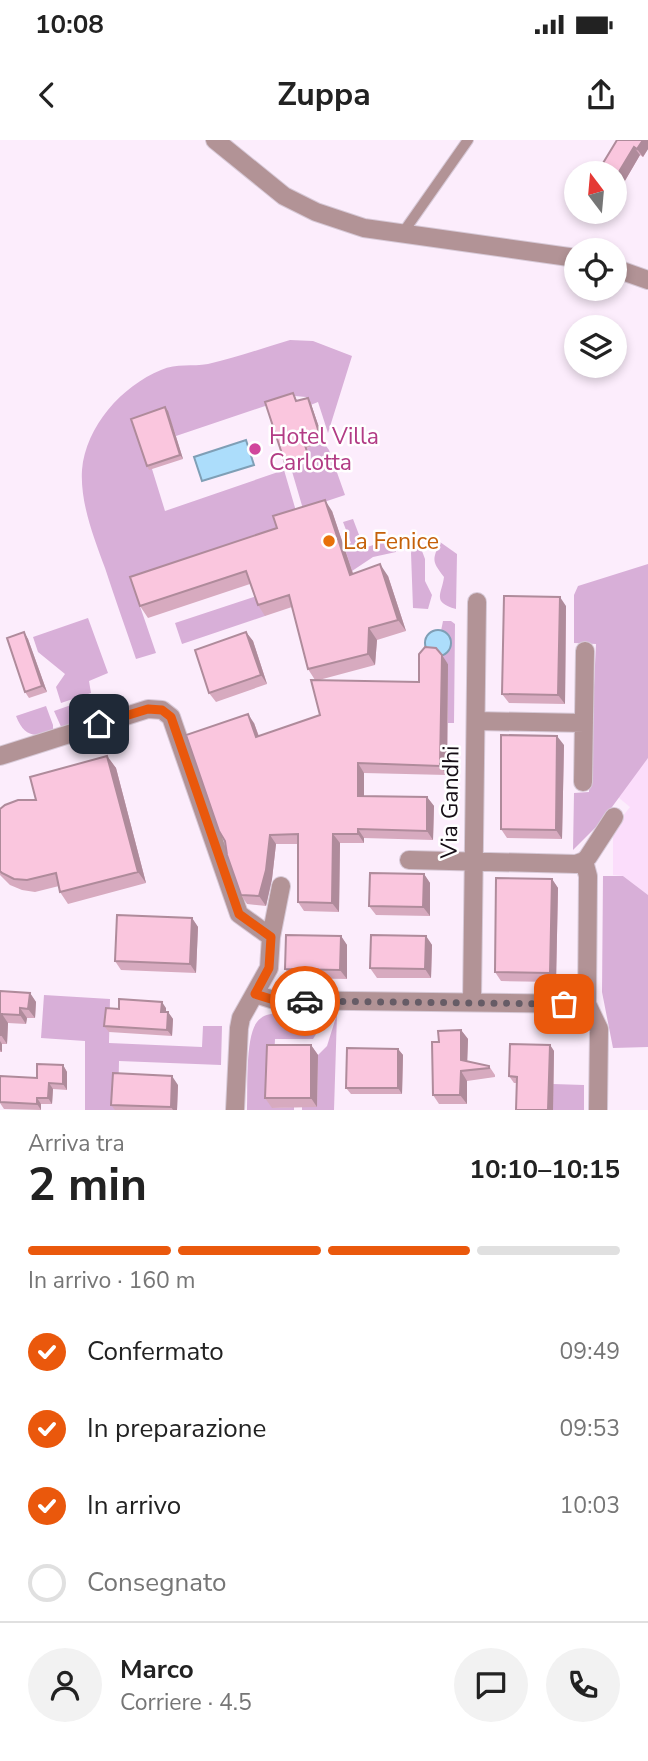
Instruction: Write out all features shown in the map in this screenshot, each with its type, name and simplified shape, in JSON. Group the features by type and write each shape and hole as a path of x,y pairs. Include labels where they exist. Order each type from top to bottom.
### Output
{"street":[{"path":"215,140 284,196 316,212 364,228 564,256"},
{"path":"627,273 648,280"},
{"name":"Via Gandhi","path":"472,1002 477,602"},
{"path":"583,782 585,651"},
{"path":"0,756 148,709 162,710 171,717 239,914 271,937"},
{"path":"476,721 584,723"},
{"path":"409,860 576,864 584,861 614,817"},
{"path":"584,861 588,876 587,1004 598,1029 598,1110"},
{"path":"235,1110 241,1018 269,968 271,937 281,886"},
{"path":"255,994 274,1000 587,1004"}],"lane":[{"path":"402,234 468,140"}],"shaded area":[{"path":"290,340 313,341 352,356 328,433 318,402 308,406 306,397 295,396 176,436 167,411 150,469 165,511 284,470 296,511 281,528 131,580 156,653 136,659 85,508 82,470 85,454 98,423 108,409 133,386 167,368 208,364"},
{"path":"323,442 329,450 345,495 303,509 291,468 307,463 310,458 307,448"},
{"path":"353,519 364,548 392,539 396,552 373,557 352,571 344,546 351,543 343,522"},
{"path":"416,535 425,559 425,581 432,595 428,609 413,608 411,553"},
{"path":"440,542 457,554 456,609 443,603 440,597 444,577 434,561"},
{"path":"648,564 648,758 601,822 573,850 574,793 589,792 596,644 574,643 574,595 578,586"},
{"path":"284,587 265,616 182,644 175,623"},
{"path":"88,618 108,673 89,681 91,693 61,703 56,687 65,674 38,652 33,637"},
{"path":"443,621 455,624 454,723 448,723 448,664 442,657 448,635 441,631"},
{"path":"94,697 90,709 91,719 62,729 54,711"},
{"path":"46,706 53,731 35,735 22,728 16,716"},
{"path":"648,758 648,895 623,876 613,875 613,829 630,807 618,797"},
{"path":"603,876 623,876 648,895 648,1047 613,1048 602,992"},
{"path":"44,995 110,999 109,1043 202,1047 203,1026 222,1026 221,1065 119,1061 118,1110 85,1110 85,1041 41,1038"},
{"path":"277,1013 319,1013 318,1031 313,1039 275,1039 272,1108 294,1107 294,1110 247,1110 247,1077 253,1029 261,1018"},
{"path":"337,1014 334,1110 302,1110 302,1107 317,1106 318,1055 327,1046"},
{"path":"553,1084 584,1085 584,1110 553,1110"}],"water":[{"path":"246,440 254,465 202,481 194,457"},
{"path":"438,630 447,634 451,643 447,652 438,656 429,652 425,643 429,634"}],"building":[{"path":"617,140 643,140 637,149 634,147 626,161 604,161"},
{"path":"293,393 296,401 308,398 321,439 305,445 308,455 285,463 265,402"},
{"path":"165,407 180,455 147,466 131,419"},
{"path":"325,500 350,575 380,564 398,620 369,628 368,654 308,669 289,595 258,605 246,571 140,606 130,577 277,528 273,516"},
{"path":"504,596 560,597 558,695 502,694"},
{"path":"24,632 42,686 25,692 7,638"},
{"path":"246,632 261,675 209,693 195,650"},
{"path":"425,647 436,648 442,655 440,766 358,763 358,796 427,797 427,831 358,829 358,834 333,834 332,903 298,902 298,834 270,835 266,870 259,896 241,895 225,841 219,831 186,735 248,714 256,737 320,715 311,680 419,682 419,654"},
{"path":"501,735 557,736 556,830 501,829"},
{"path":"107,756 138,872 60,892 56,873 27,880 14,879 2,873 0,809 18,800 36,800 30,777"},
{"path":"370,873 424,874 423,907 369,906"},
{"path":"496,878 552,879 550,973 495,972"},
{"path":"117,915 192,918 190,964 115,961"},
{"path":"286,935 341,936 340,970 285,969"},
{"path":"371,935 426,936 425,969 370,968"},
{"path":"0,991 30,993 28,1009 20,1008 20,1015 0,1014"},
{"path":"119,999 162,1002 161,1012 168,1012 167,1030 104,1026 106,1008 119,1009"},
{"path":"2,1014 1,1035 0,1035"},
{"path":"461,1030 461,1060 489,1068 461,1071 460,1095 433,1095 432,1042 439,1042 438,1031"},
{"path":"510,1044 550,1045 548,1110 516,1110 517,1077 509,1076"},
{"path":"267,1045 311,1045 311,1098 265,1098"},
{"path":"347,1048 398,1049 398,1088 346,1088"},
{"path":"37,1064 63,1065 63,1084 49,1083 48,1098 37,1098 37,1104 0,1102 0,1076 37,1078"},
{"path":"113,1073 172,1076 171,1107 111,1105"}],"way so far":[{"path":"305,1001 564,1004"}],"place":[{"name":"Hotel Villa Carlotta","path":"255,449"},
{"name":"La Fenice","path":"329,541"}],"route":[{"path":"99,724 148,709 162,710 171,717 239,914 271,937 269,968 255,994 274,1000 305,1001"}]}
